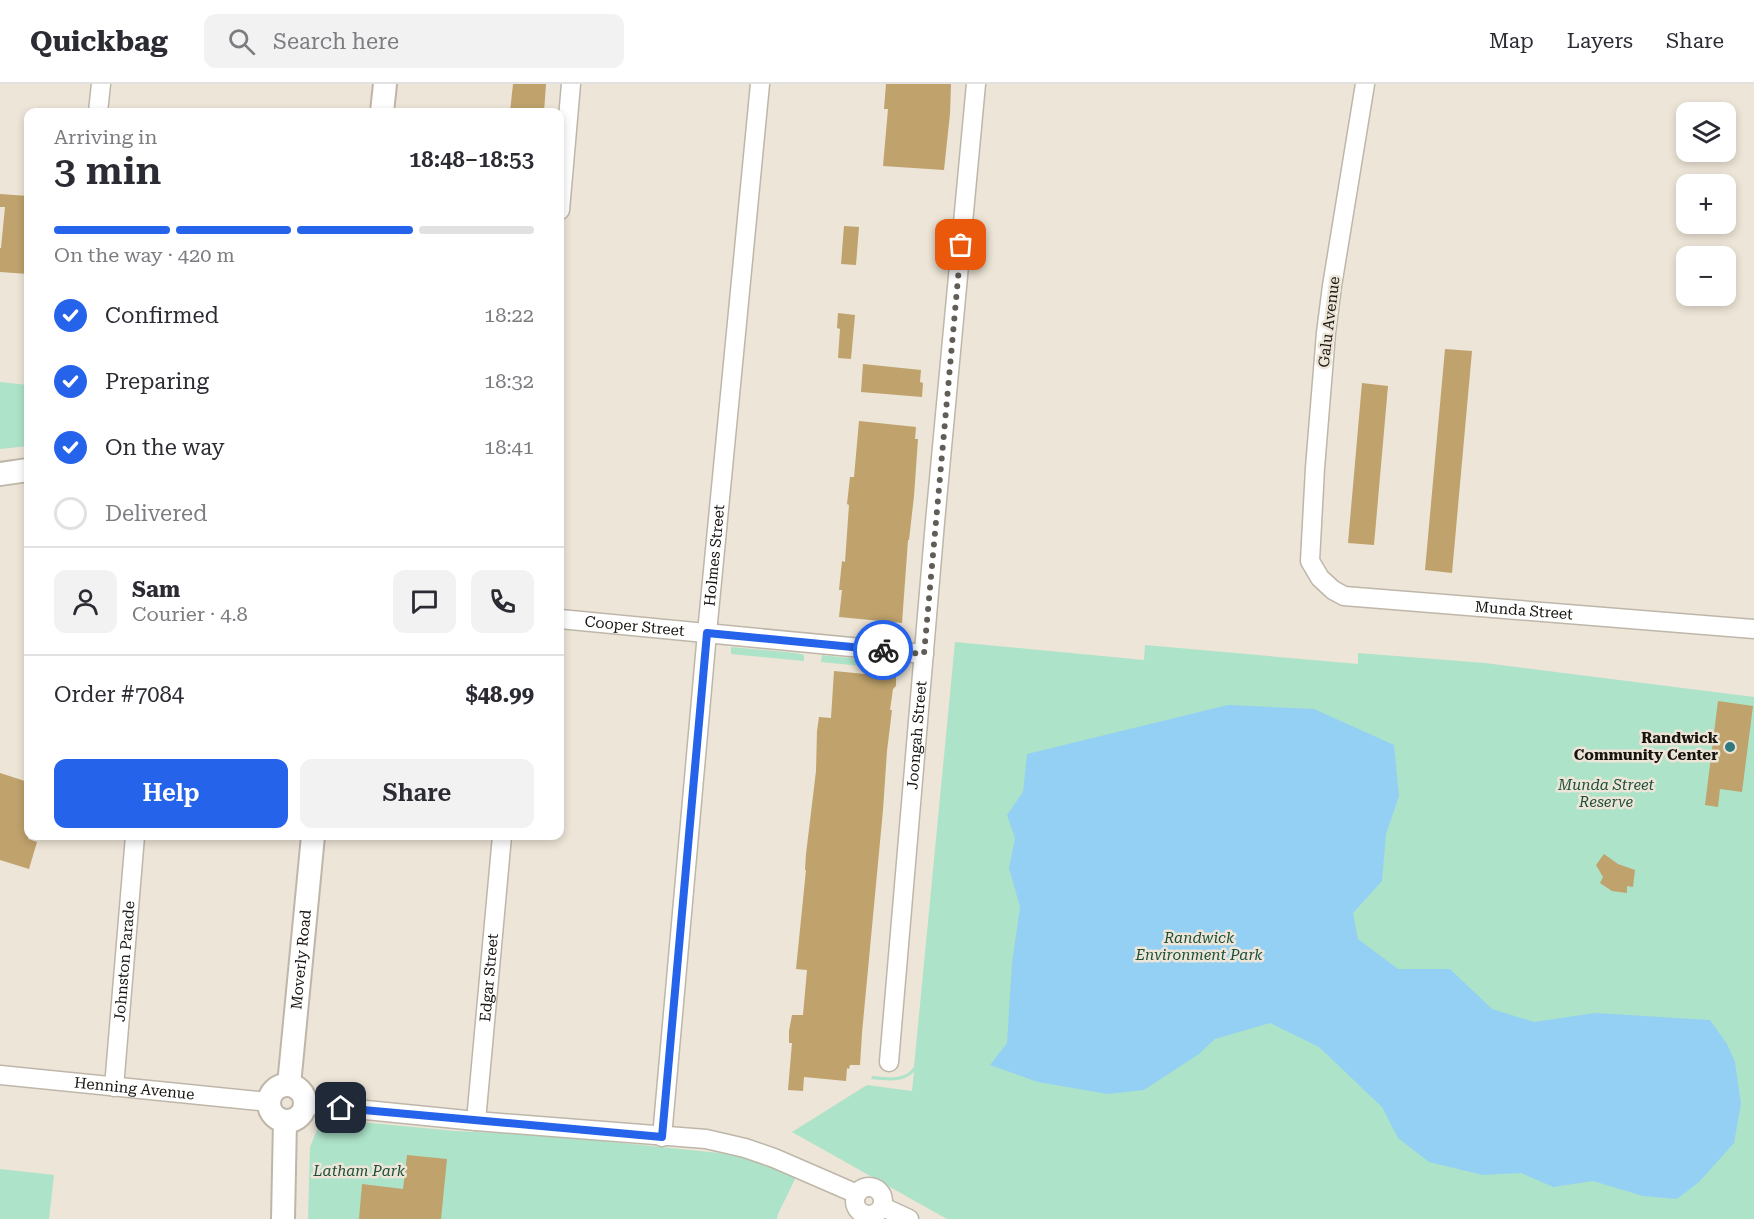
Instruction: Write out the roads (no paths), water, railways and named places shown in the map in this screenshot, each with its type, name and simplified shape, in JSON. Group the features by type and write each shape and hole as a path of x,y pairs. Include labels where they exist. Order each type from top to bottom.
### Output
{"street":[{"path":"98,108 101,84"},
{"path":"382,108 385,84"},
{"path":"564,164 571,84"},
{"name":"Holmes Street","path":"662,1137 707,633 760,84"},
{"name":"Joongah Street","path":"889,1062 976,84"},
{"name":"Galu Avenue","path":"1310,561 1315,468 1328,321 1365,84"},
{"path":"0,474 24,471"},
{"name":"Munda Street","path":"1310,561 1320,579 1344,596 1754,629"},
{"name":"Cooper Street","path":"564,619 924,654"},
{"name":"Johnston Parade","path":"114,1087 135,840"},
{"name":"Moverly Road","path":"289,1085 313,840"},
{"name":"Edgar Street","path":"476,1121 502,840"},
{"name":"Henning Avenue","path":"0,1075 269,1102"},
{"path":"289,1085 303,1093 306,1104 297,1119 285,1121 275,1117 269,1102 270,1096 278,1088 289,1085"},
{"path":"306,1104 476,1121 706,1139 745,1148 801,1168 857,1194"},
{"path":"283,1219 285,1121"},
{"path":"865,1187 876,1188 883,1196 883,1208 874,1215 862,1217 856,1205 857,1194 865,1187"},
{"path":"883,1208 909,1219"}],"water":[{"path":"1228,705 1314,709 1394,745 1399,796 1386,834 1382,881 1353,913 1358,939 1398,969 1450,969 1492,1009 1534,1022 1595,1013 1710,1020 1727,1044 1735,1062 1741,1104 1734,1143 1699,1182 1677,1199 1643,1196 1593,1181 1553,1187 1521,1173 1483,1175 1429,1162 1398,1138 1382,1107 1319,1047 1270,1023 1215,1039 1199,1054 1144,1090 1108,1094 1038,1082 990,1065 1007,1043 1012,963 1020,907 1009,868 1015,838 1007,815 1023,792 1027,754"}],"place":[{"name":"Randwick Community Center","path":"1730,747"}],"park label":[{"name":"Munda Street Reserve","path":"1606,794"},
{"name":"Randwick Environment Park","path":"1199,946"},
{"name":"Latham Park","path":"359,1171"}]}
